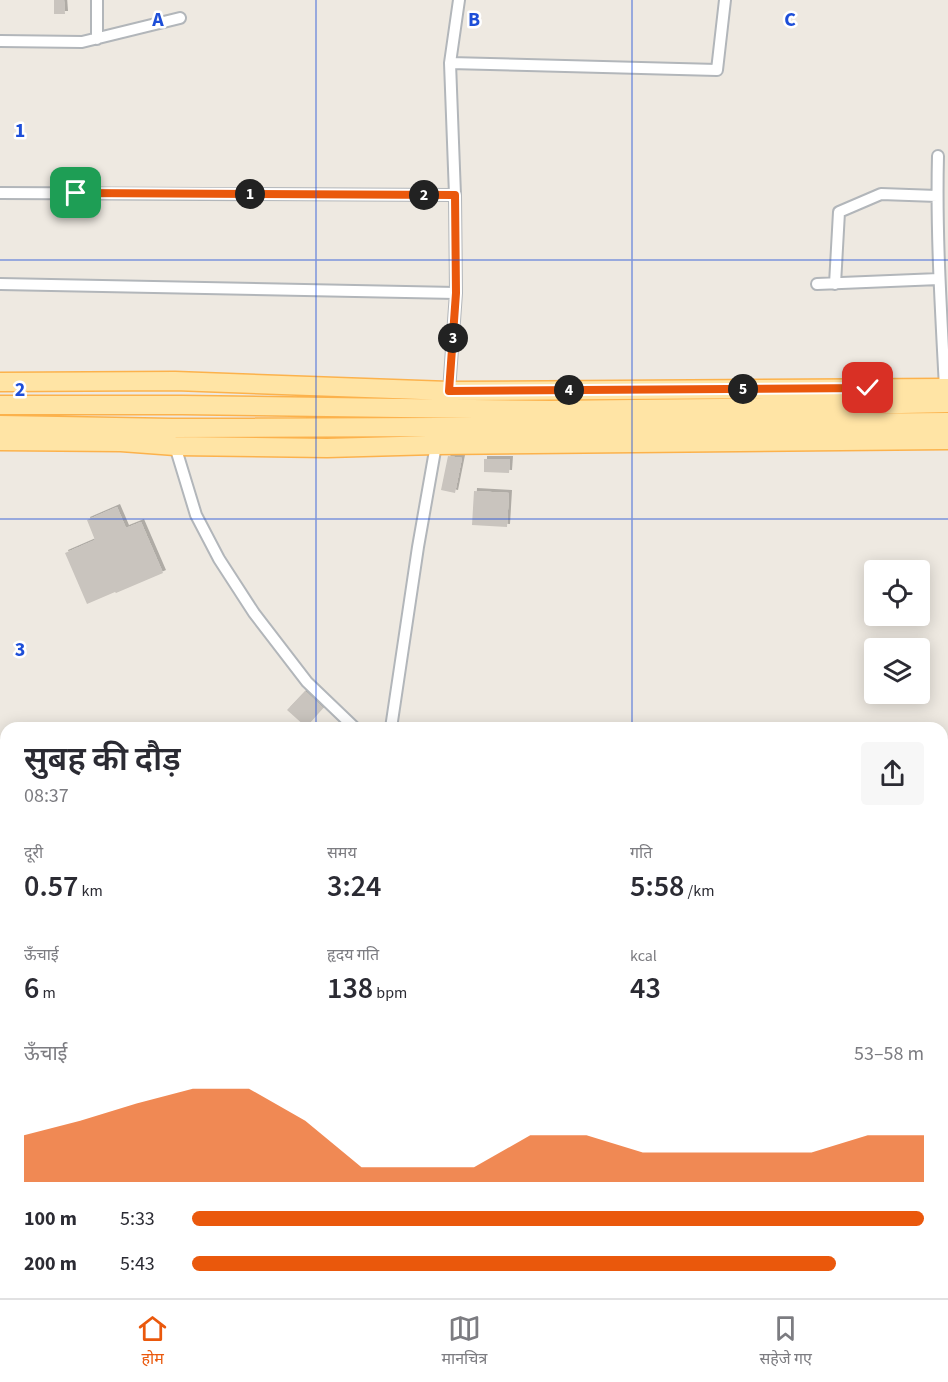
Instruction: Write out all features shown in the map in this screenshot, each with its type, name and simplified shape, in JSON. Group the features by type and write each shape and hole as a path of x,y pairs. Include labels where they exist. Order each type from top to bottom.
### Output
{"main road":[{"path":"0,382 175,381 449,391 947,393"},
{"path":"0,425 172,428 553,418 947,393"},
{"path":"0,405 182,405 553,418 948,422"},
{"path":"0,441 327,448 948,440"}],"street":[{"path":"97,0 97,39"},
{"path":"449,391 456,293 450,63 459,0"},
{"path":"450,63 717,70 725,0"},
{"path":"0,40 82,42 180,18"},
{"path":"939,156 937,196 939,279 947,393"},
{"path":"0,193 455,195"},
{"path":"835,284 839,212 881,194 937,196"},
{"path":"817,284 939,279"},
{"path":"0,284 456,293"},
{"path":"175,446 196,515 219,559 254,613 307,682 349,722"},
{"path":"392,722 418,547 436,446"}],"building":[{"path":"54,0 64,0 65,14 54,14"},
{"path":"448,456 462,458 455,493 441,490"},
{"path":"484,459 510,459 509,473 484,472"},
{"path":"474,491 509,493 507,527 472,525"},
{"path":"117,507 126,528 141,522 163,573 87,604 65,553 95,540 87,520"},
{"path":"305,691 323,708 310,722 300,722 287,710"}],"route":[{"path":"76,193 455,195 456,293 449,391 868,388"}]}
